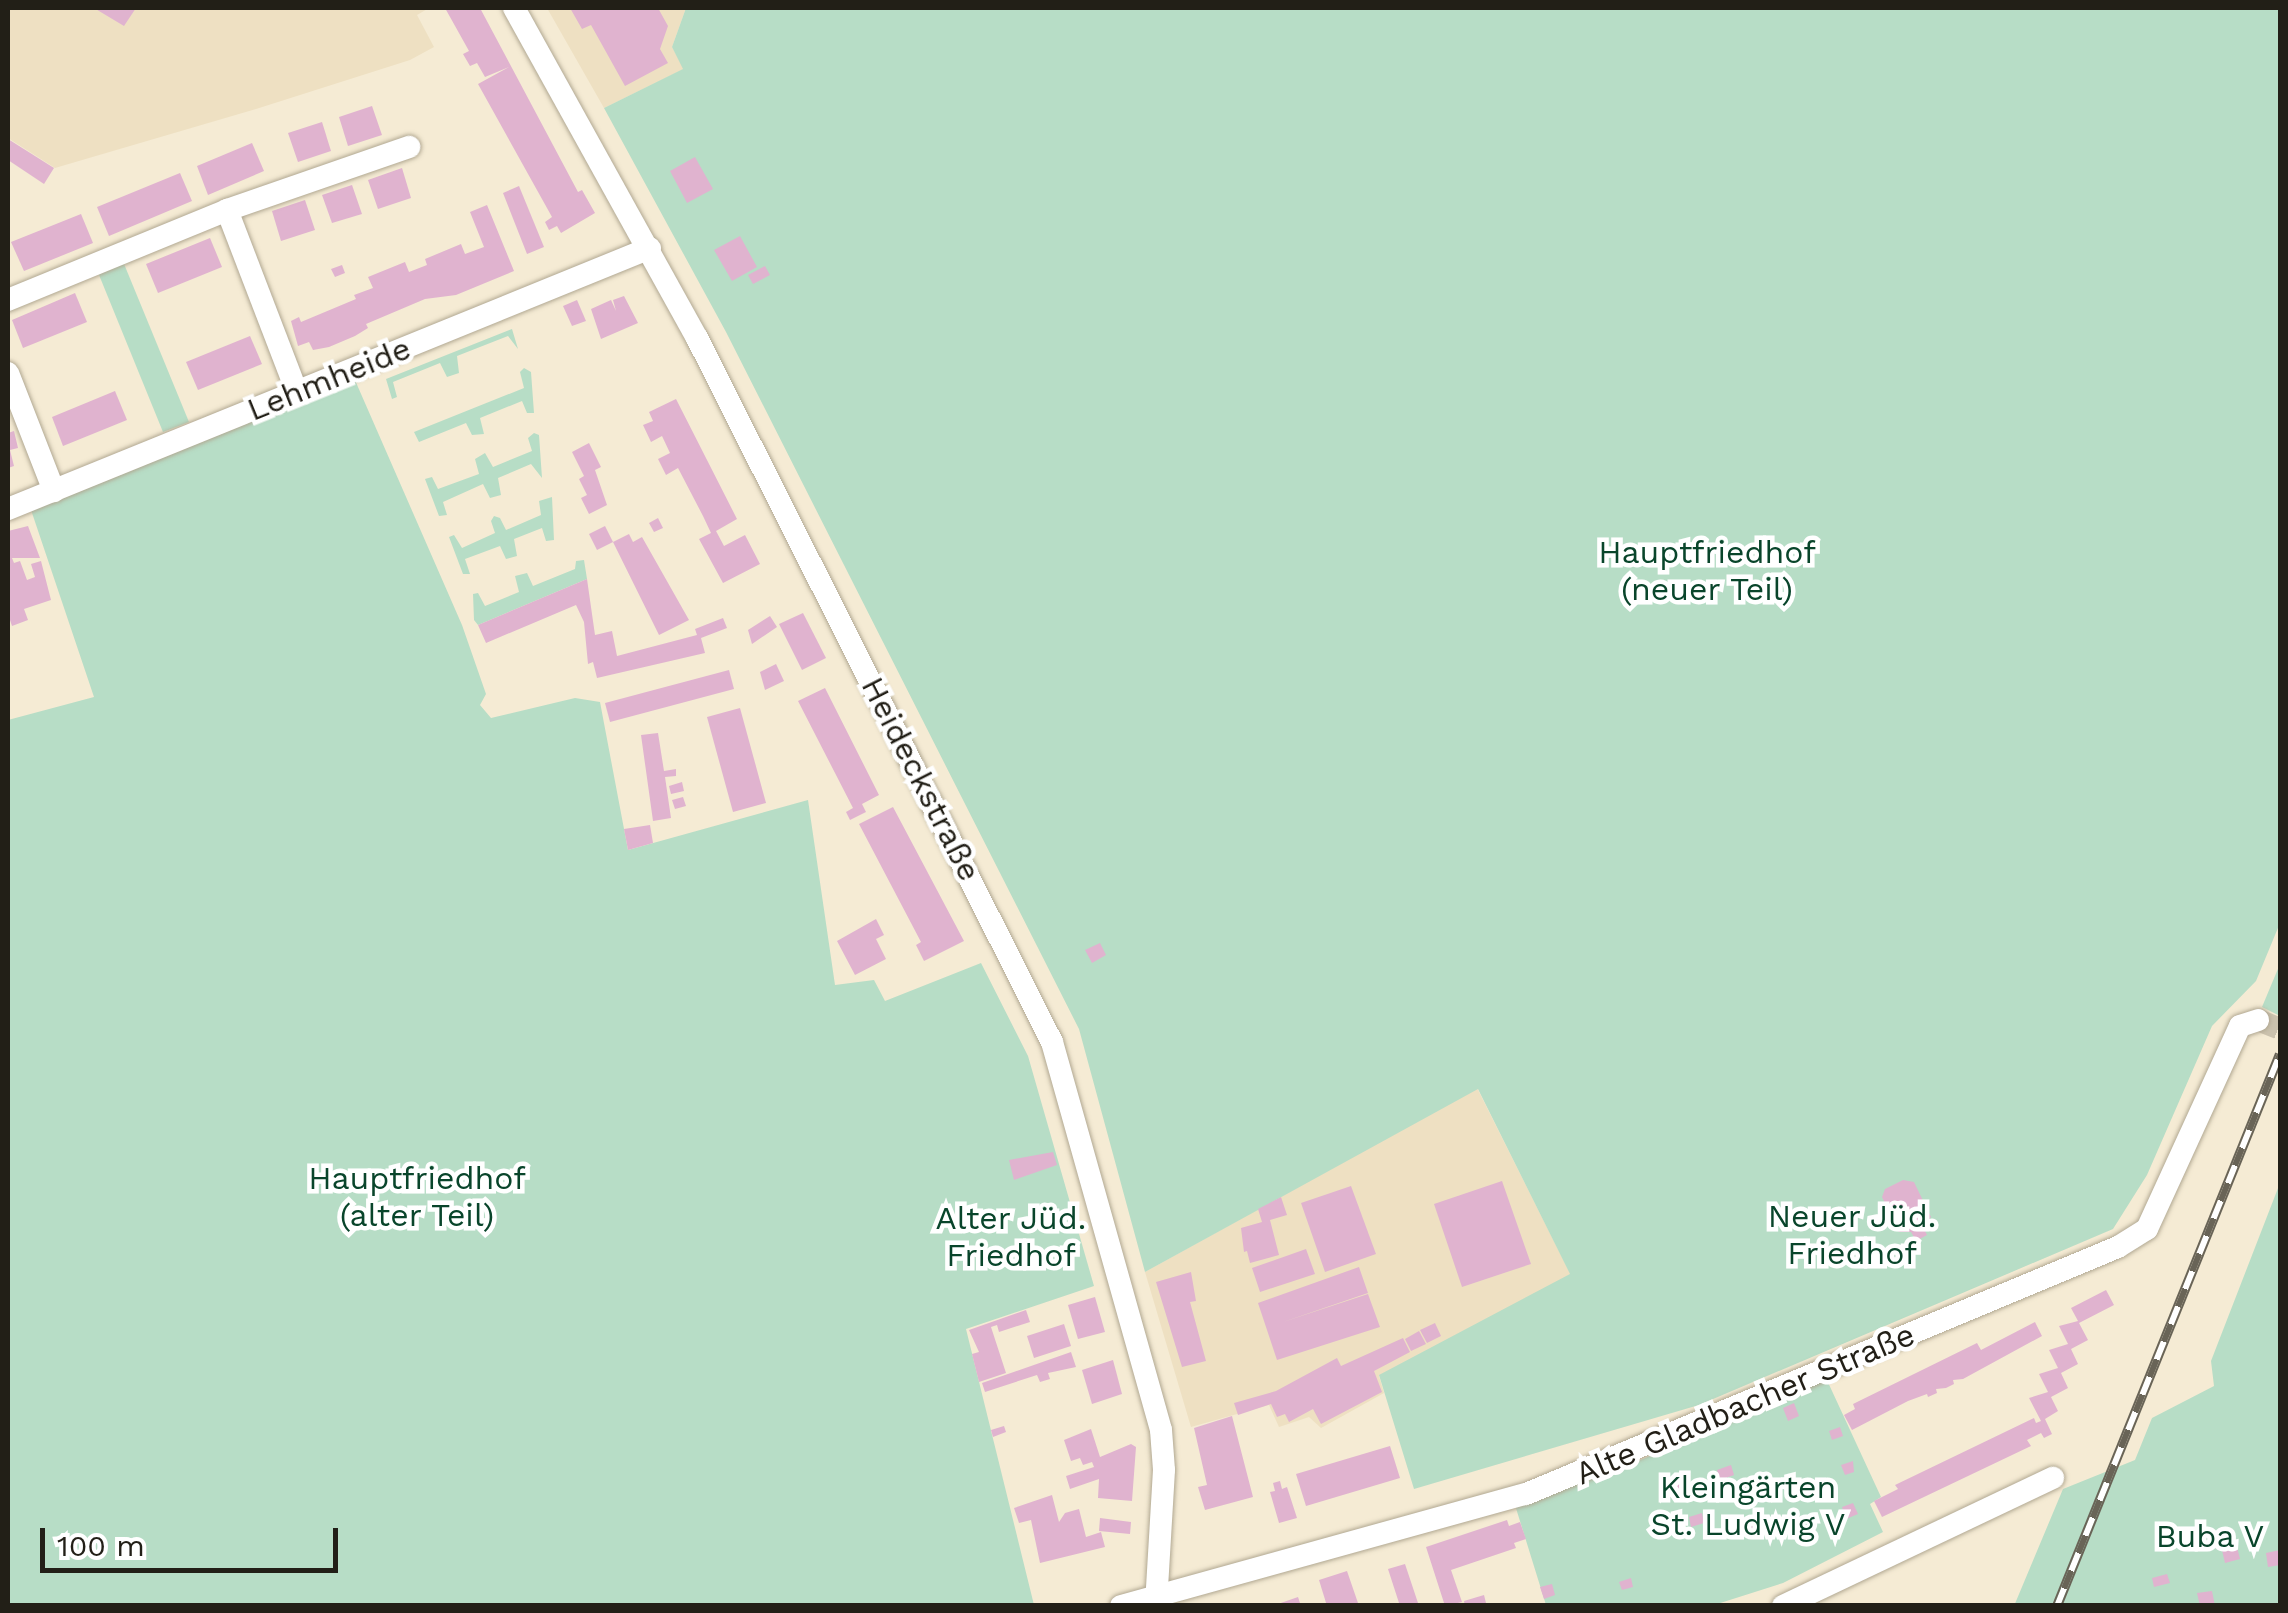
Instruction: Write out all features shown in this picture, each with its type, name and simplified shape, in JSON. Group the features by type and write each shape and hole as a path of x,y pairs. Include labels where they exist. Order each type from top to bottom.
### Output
{"street":[{"name":"Heideckstraße","path":"514,8 650,248 1052,1042 1161,1430 1156,1601"},
{"path":"8,300 227,210 409,148"},
{"path":"227,210 298,392"},
{"name":"Lehmheide","path":"8,509 650,248"},
{"path":"8,373 54,491"},
{"name":"Alte Gladbacher Straße","path":"1121,1606 1156,1601 1541,1488 2118,1247 2146,1229 2240,1026 2258,1020"},
{"path":"1783,1606 2053,1478"}],"shaded area":[{"path":"8,8 429,8 417,15 434,47 410,60 55,168 8,138"},
{"path":"547,8 686,8 672,47 684,69 604,108"},
{"path":"1477,1088 1571,1275 1379,1376 1384,1393 1321,1428 1309,1417 1279,1427 1269,1405 1191,1427 1145,1272"}],"green space":[{"name":"Hauptfriedhof (neuer Teil)","path":"686,8 2280,8 2280,923 2256,981 2212,1026 2147,1175 2113,1229 1699,1405 1414,1489 1379,1375 1570,1274 1478,1089 1145,1272 1079,1029 726,332 604,108 683,69 672,47"},
{"path":"122,259 189,422 163,432 97,270"},
{"path":"512,329 518,349 508,336 457,356 459,373 447,377 440,363 393,382 397,397 392,399 386,379"},
{"path":"524,368 531,372 534,413 527,413 522,401 480,418 484,434 472,435 466,423 419,442 414,432 524,388 520,372"},
{"name":"Hauptfriedhof (alter Teil)","path":"351,371 462,625 486,694 480,705 491,718 575,698 600,702 628,850 808,800 835,985 874,980 885,1001 981,963 1028,1056 1094,1286 966,1329 1034,1605 8,1606 8,720 94,697 28,501"},
{"path":"534,433 539,435 542,478 531,464 498,478 501,495 490,498 483,484 443,502 447,515 439,516 425,479 432,477 438,489 479,474 475,459 485,453 493,467 532,451 528,438"},
{"path":"552,497 554,540 546,541 542,528 514,539 517,556 506,559 500,546 465,559 470,574 463,574 449,537 454,535 462,548 495,533 491,521 494,516 500,518 506,530 541,515 539,501"},
{"path":"584,560 587,579 478,625 474,620 473,594 478,593 485,606 519,592 515,576 527,573 533,586 575,569 576,561"},
{"path":"2280,964 2280,1016 2262,1007"},
{"name":"Buba V","path":"2280,1183 2280,1605 2014,1606 2063,1489 2135,1460 2152,1418 2214,1386 2211,1361"},
{"name":"Kleingärten St. Ludwig V","path":"1826,1378 1881,1497 1870,1504 1883,1532 1783,1583 1714,1605 1546,1605 1515,1505 1643,1459"}],"building":[{"path":"94,8 136,8 124,26"},
{"path":"445,8 480,8 578,192 582,190 595,213 561,233 557,226 549,230 545,222 552,217 478,84 509,67 485,77 477,63 470,66 463,54 469,51"},
{"path":"570,8 658,8 668,26 660,49 668,63 625,86 591,25 582,29"},
{"path":"372,106 382,135 348,146 339,117"},
{"path":"322,122 331,151 298,162 288,133"},
{"path":"8,139 54,168 44,184 8,160"},
{"path":"252,143 264,171 208,195 197,166"},
{"path":"695,157 713,189 687,203 670,171"},
{"path":"402,168 411,198 378,209 368,180"},
{"path":"180,173 192,201 109,236 97,207"},
{"path":"352,185 362,214 332,223 322,195"},
{"path":"519,186 544,247 527,254 503,193"},
{"path":"305,200 315,230 281,241 272,211"},
{"path":"487,205 514,271 456,295 425,299 366,324 368,328 329,347 313,350 309,342 298,346 291,321 299,317 301,322 356,299 354,295 373,288 368,277 405,262 409,272 427,265 425,259 461,244 465,254 484,247 470,212"},
{"path":"81,214 93,243 24,271 11,242"},
{"path":"740,236 757,267 732,281 714,250"},
{"path":"210,238 222,267 158,293 146,264"},
{"path":"342,265 345,273 335,277 331,269"},
{"path":"765,266 770,275 753,284 748,275"},
{"path":"75,293 87,322 23,348 12,320"},
{"path":"624,296 638,323 601,339 591,309 611,300 616,311 613,300"},
{"path":"577,300 586,321 572,326 563,306"},
{"path":"250,336 262,364 198,390 186,362"},
{"path":"115,391 127,420 63,446 52,417"},
{"path":"676,399 737,519 716,531 724,546 745,535 760,564 723,583 699,539 711,533 703,516 678,468 666,475 658,459 670,453 662,436 651,442 643,425 653,421 649,412"},
{"path":"14,431 18,448 10,450 14,466 8,468 8,433"},
{"path":"589,443 601,467 595,470 607,505 589,514 581,498 587,495 579,479 584,476 572,452"},
{"path":"658,518 663,528 654,532 649,523"},
{"path":"28,526 40,558 12,558 14,563 20,561 27,580 35,577 31,564 41,561 51,600 24,609 28,620 12,626 8,614 8,531"},
{"path":"605,526 613,542 597,550 589,534"},
{"path":"629,534 633,542 642,537 689,620 659,635 613,542"},
{"path":"587,579 595,635 612,631 617,656 697,635 695,629 723,618 727,628 701,638 705,653 597,678 593,662 588,664 584,622 576,605 486,643 478,625"},
{"path":"803,613 826,658 802,670 779,624"},
{"path":"770,616 777,627 752,644 748,630"},
{"path":"776,664 784,681 765,690 760,672"},
{"path":"729,670 734,689 610,722 605,703"},
{"path":"825,688 879,795 862,804 866,812 850,820 846,812 853,808 798,701"},
{"path":"740,708 766,803 733,812 707,717"},
{"path":"658,733 664,771 676,769 676,776 665,777 671,818 653,821 641,735"},
{"path":"682,782 684,791 671,794 669,786"},
{"path":"683,797 686,806 675,809 672,800"},
{"path":"893,807 964,941 924,961 916,945 921,942 859,824"},
{"path":"650,825 653,843 628,850 624,829"},
{"path":"876,919 884,935 876,939 886,959 855,975 837,941"},
{"path":"1100,943 1106,955 1092,963 1085,950"},
{"path":"1053,1152 1057,1165 1014,1180 1009,1160"},
{"path":"1903,1180 1914,1182 1931,1217 1923,1227 1927,1235 1916,1241 1911,1232 1899,1232 1882,1197 1885,1189"},
{"path":"1502,1181 1531,1264 1462,1287 1434,1204"},
{"path":"1351,1186 1376,1254 1325,1272 1301,1203"},
{"path":"1281,1197 1287,1215 1270,1220 1279,1255 1250,1263 1247,1251 1244,1252 1241,1228 1262,1222 1258,1209"},
{"path":"1306,1249 1315,1274 1260,1292 1252,1268"},
{"path":"1359,1267 1368,1293 1283,1322 1368,1294 1380,1327 1277,1360 1258,1303"},
{"path":"1191,1272 1196,1301 1190,1302 1206,1361 1182,1367 1156,1282"},
{"path":"2106,1290 2114,1305 2079,1323 2088,1340 2071,1349 2078,1364 2061,1373 2068,1388 2051,1397 2058,1411 2045,1419 2052,1434 2044,1438 2041,1433 2027,1440 2031,1446 1882,1517 1874,1501 1898,1489 1895,1485 2034,1418 2036,1423 2041,1421 2029,1398 2048,1392 2039,1374 2058,1368 2049,1350 2068,1344 2059,1326 2078,1321 2071,1308"},
{"path":"1095,1297 1105,1332 1078,1339 1068,1305"},
{"path":"1026,1310 1030,1322 999,1332 997,1325 991,1327 1006,1373 979,1382 972,1354 979,1352 969,1330"},
{"path":"2035,1322 2042,1336 1963,1379 1953,1380 1954,1384 1946,1388 1936,1389 1937,1393 1908,1401 1852,1430 1844,1415 1855,1409 1853,1404 1977,1343 1981,1350"},
{"path":"1435,1323 1441,1336 1427,1343 1420,1330"},
{"path":"1064,1324 1071,1346 1034,1358 1027,1336"},
{"path":"1419,1331 1426,1344 1411,1351 1405,1339"},
{"path":"1403,1338 1410,1352 1374,1371 1382,1392 1321,1424 1313,1409 1289,1422 1285,1414 1277,1417 1271,1404 1238,1415 1234,1403 1276,1391 1337,1358 1341,1366"},
{"path":"1071,1352 1076,1367 1048,1373 1050,1379 1040,1382 1037,1375 985,1392 982,1383"},
{"path":"1113,1360 1122,1394 1092,1404 1082,1370"},
{"path":"1794,1403 1799,1416 1788,1421 1783,1408"},
{"path":"1232,1416 1253,1497 1205,1510 1198,1487 1207,1485 1194,1428"},
{"path":"1004,1426 1006,1432 993,1437 991,1430"},
{"path":"1840,1427 1843,1436 1832,1440 1829,1431"},
{"path":"1091,1429 1100,1457 1131,1444 1136,1447 1132,1501 1098,1498 1099,1479 1070,1489 1066,1476 1094,1467 1092,1462 1083,1465 1080,1458 1071,1461 1064,1440"},
{"path":"1390,1446 1400,1478 1306,1506 1296,1474"},
{"path":"1853,1461 1854,1472 1845,1475 1841,1465"},
{"path":"1731,1465 1734,1475 1720,1480 1717,1470"},
{"path":"1684,1480 1688,1491 1678,1494 1675,1483"},
{"path":"1280,1481 1282,1489 1287,1487 1297,1518 1279,1523 1270,1492 1275,1491 1273,1483"},
{"path":"1052,1495 1059,1522 1065,1513 1079,1509 1086,1537 1101,1532 1105,1547 1040,1563 1031,1520 1019,1523 1014,1508"},
{"path":"1853,1503 1858,1514 1846,1519 1842,1507"},
{"path":"1702,1513 1704,1523 1691,1527 1689,1517"},
{"path":"1749,1516 1754,1531 1744,1534 1739,1520"},
{"path":"1100,1518 1131,1522 1130,1534 1099,1531"},
{"path":"1507,1520 1509,1526 1520,1522 1526,1539 1514,1543 1516,1548 1451,1570 1462,1602 1445,1606 1426,1547"},
{"path":"1662,1525 1664,1537 1655,1538 1653,1527"},
{"path":"2224,1536 2227,1546 2216,1549 2213,1539"},
{"path":"2237,1547 2240,1559 2225,1563 2222,1550"},
{"path":"2280,1550 2280,1565 2268,1567 2266,1553"},
{"path":"1405,1564 1419,1606 1400,1606 1388,1569"},
{"path":"1347,1571 1359,1606 1327,1606 1319,1580"},
{"path":"2167,1574 2170,1583 2154,1587 2152,1578"},
{"path":"1631,1578 1633,1587 1622,1590 1619,1582"},
{"path":"1552,1584 1555,1595 1544,1599 1540,1587"},
{"path":"2212,1591 2215,1606 2200,1606 2197,1593"},
{"path":"1484,1595 1486,1603 1465,1606 1464,1601"},
{"path":"1298,1597 1301,1606 1275,1606 1275,1605"}],"tunnel":[{"path":"2258,1020 2280,1029"}],"railway":[{"path":"2057,1606 2280,1054"}],"park label":[{"name":"Neuer Jüd. Friedhof","path":"1852,1236"},
{"name":"Alter Jüd. Friedhof","path":"1011,1238"}]}
